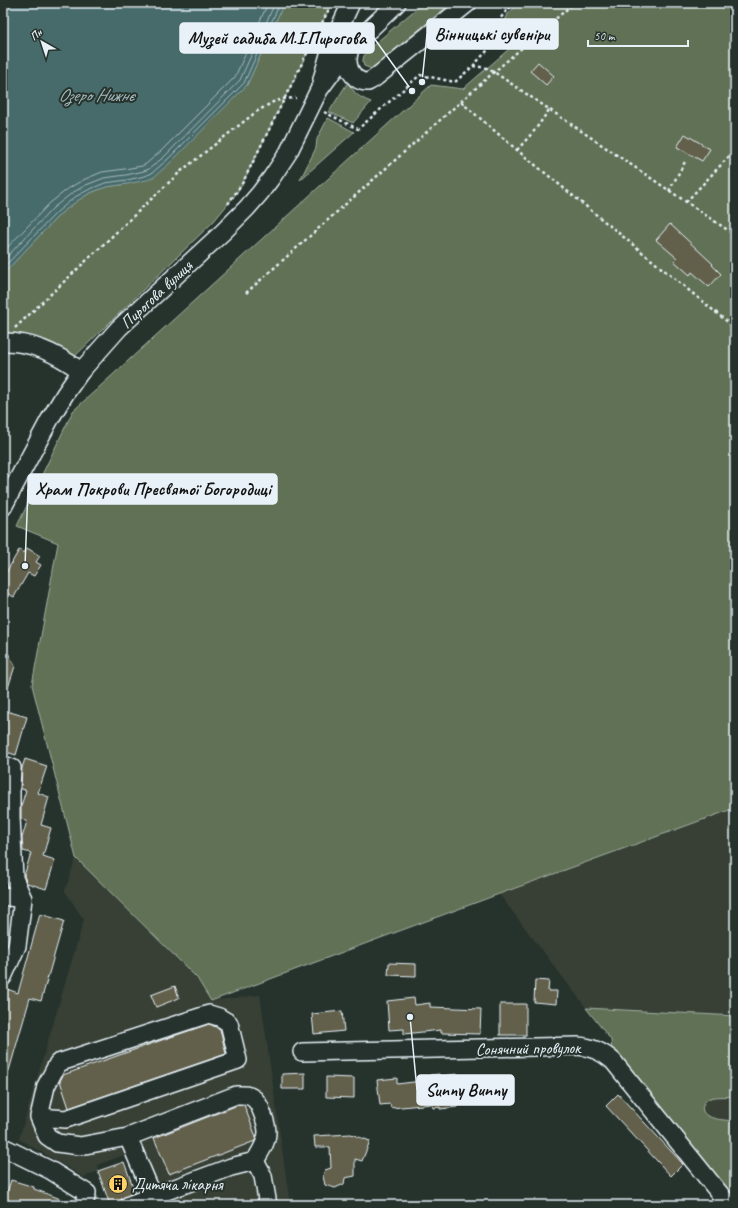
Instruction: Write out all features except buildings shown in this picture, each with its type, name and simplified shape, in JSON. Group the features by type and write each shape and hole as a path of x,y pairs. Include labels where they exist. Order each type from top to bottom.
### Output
{"street":[{"name":"Пирогова вулиця","path":"319,90 332,44 351,3"},
{"name":"Пирогова вулиця","path":"3,508 50,418 81,371 119,328 223,232 260,193 288,153 319,90 350,48 397,3"},
{"path":"350,48 348,60 352,75 359,80 368,82 376,78 468,3"},
{"path":"3,342 14,342 40,349 69,362 81,371"},
{"path":"3,765 12,768 11,816 14,878 23,899 17,946 3,977"},
{"path":"3,896 23,899"},
{"path":"39,1117 66,1119 238,1060 229,1023 219,1017 209,1014 58,1063 46,1086 39,1117 47,1136 57,1143 80,1146 128,1137 236,1096 244,1094 255,1099 263,1115 267,1132 263,1148 255,1161 231,1167 129,1205"},
{"name":"Сонячний провулок","path":"302,1052 578,1046 590,1047 602,1052 613,1061 729,1205"},
{"path":"128,1137 153,1196"},
{"path":"3,1147 50,1170 87,1193 84,1205"},
{"path":"255,1161 263,1176 268,1205"}],"path":[{"path":"227,205 243,182 332,3"},
{"path":"323,112 358,130 420,76 454,82 473,66 498,39 496,24 507,10 515,3"},
{"path":"246,293 494,72 574,3"},
{"path":"473,66 487,68 494,72 735,235"},
{"path":"14,328 180,172 256,112 273,102 296,98"},
{"path":"461,102 517,150 735,328"},
{"path":"517,150 550,110"},
{"path":"686,202 735,150"},
{"path":"669,191 686,160"}],"shaded area":[{"path":"735,808 735,1205 613,1061 611,1040 499,894"},
{"path":"76,858 197,978 211,1001 260,995 290,1205 137,1205 151,1202 129,1153 97,1165 98,1171 84,1177 19,1139 84,920 65,891"}],"green space":[{"path":"284,3 332,3 243,182 236,194 214,221 69,362 3,342 3,274 60,214 90,193 106,187 127,184 247,85"},
{"path":"423,3 451,3 372,69 364,66 363,58 369,49"},
{"path":"519,3 735,3 735,808 211,1001 197,978 76,858 32,685 58,543 17,526 73,411 431,85 463,89 509,49 501,30 508,14"},
{"path":"348,82 357,95 371,102 353,123 329,112"},
{"path":"328,118 354,132 300,180 316,148 317,139"},
{"path":"586,1008 735,1016 735,1096 709,1098 703,1104 703,1110 705,1114 714,1118 735,1121 735,1205 613,1061 611,1040"}],"water":[{"name":"Озеро Нижнє","path":"3,3 284,3 247,85 171,162 154,177 147,180 106,187 90,193 77,201 60,214 3,274"}],"place":[{"name":"Вінницькі сувеніри","path":"422,82"},
{"name":"Музей садиба М.І.Пирогова","path":"412,91"},
{"name":"Храм Покрови Пресвятої Богородиці","path":"25,566"},
{"name":"Sunny Bunny","path":"410,1017"},
{"name":"Дитяча лікарня","path":"118,1184"}]}
